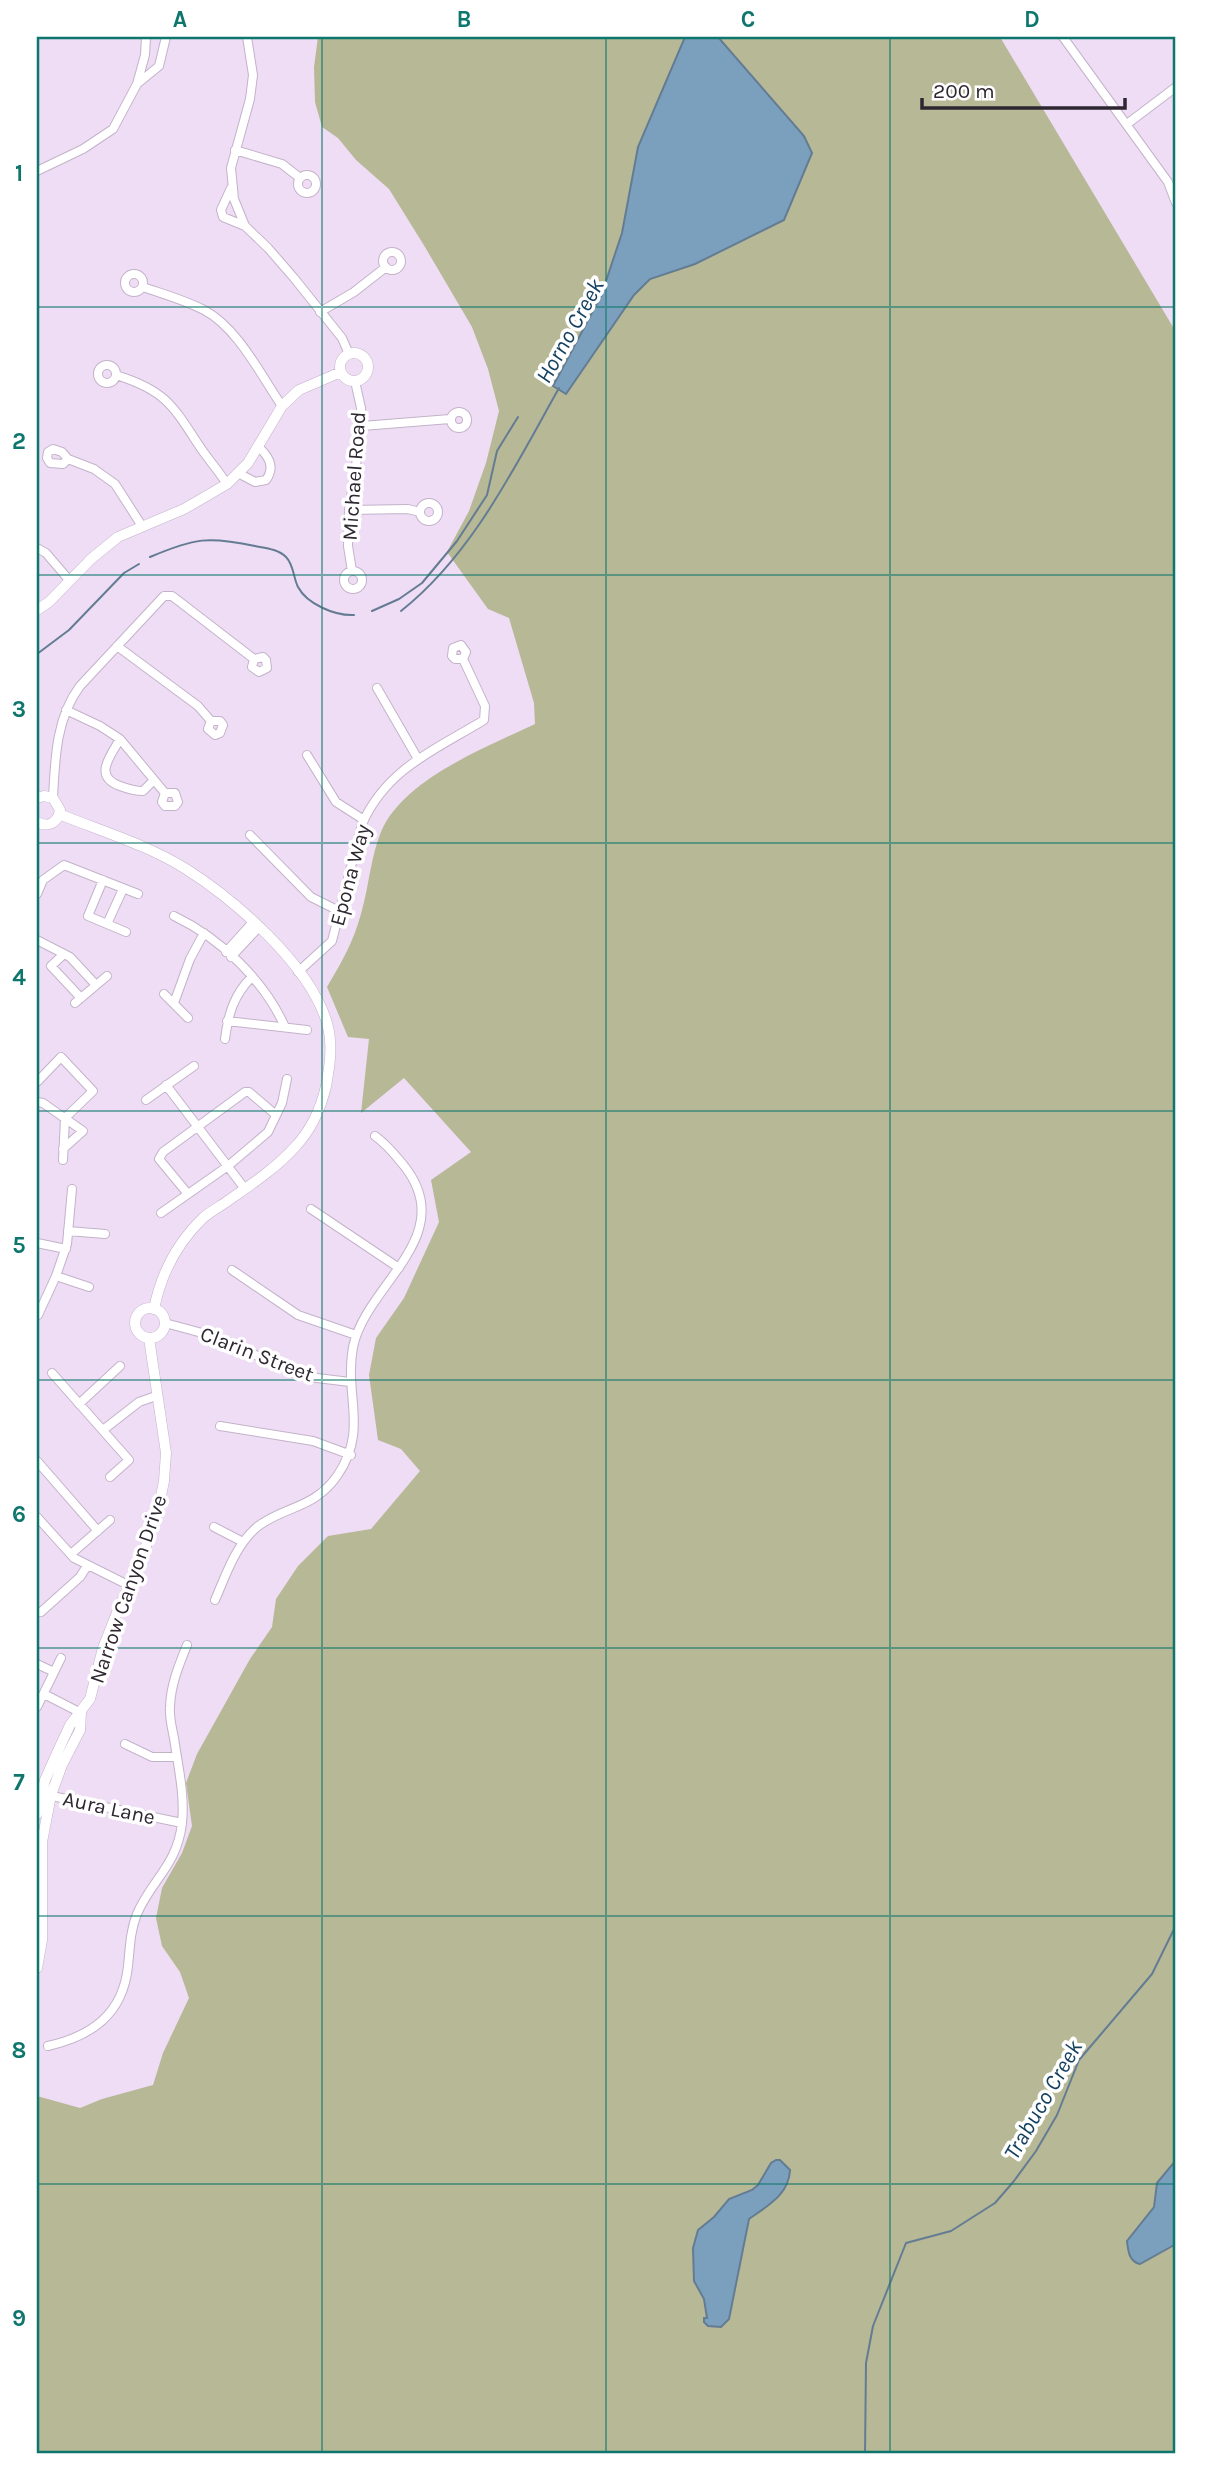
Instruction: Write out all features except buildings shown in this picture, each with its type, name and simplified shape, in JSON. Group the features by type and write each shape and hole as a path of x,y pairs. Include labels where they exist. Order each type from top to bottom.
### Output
{"street":[{"path":"37,171 83,149 113,129 137,84 145,55 146,37"},
{"path":"137,84 159,66 166,37"},
{"path":"245,226 234,199 231,168 250,100 253,75 247,37"},
{"path":"1063,37 1168,182 1176,203"},
{"path":"1127,124 1176,87"},
{"path":"235,150 282,164 300,178"},
{"path":"232,185 222,217 245,226 268,248 342,338 349,354"},
{"path":"320,312 354,292 386,267"},
{"path":"143,287 202,309 223,323 230,329 282,405"},
{"path":"349,354 362,357 367,364 363,377 355,381 347,379 341,372 342,359 349,354"},
{"path":"37,610 49,603 69,580 118,537 184,509 227,484 248,463 282,405 299,390 341,372"},
{"path":"116,375 139,382 159,394 177,411 227,484"},
{"name":"Michael Road","path":"352,570 348,546 349,510 362,426 355,381"},
{"path":"362,426 450,419"},
{"path":"238,473 255,482 266,480 272,468 270,460 258,446"},
{"path":"68,459 94,469 115,484 142,526"},
{"path":"349,510 408,509 420,512"},
{"path":"37,548 46,553 69,580"},
{"path":"38,825 51,824 59,814 59,806 45,798 54,775 60,727 69,700 158,600 164,596 172,596 254,659"},
{"path":"117,646 198,706 211,721"},
{"name":"Epona Way","path":"298,972 332,941 364,820 385,786 442,742 484,720 485,706 463,659"},
{"path":"377,688 418,759"},
{"path":"66,710 120,739 165,793"},
{"path":"120,739 106,767 106,777 110,782 133,791 143,791 154,780"},
{"path":"307,755 336,802 364,820"},
{"name":"Narrow Canyon Drive","path":"37,1814 70,1725 90,1699 103,1648 158,1511 166,1453 149,1338 137,1330 136,1321 141,1312 154,1309 159,1285 169,1263 185,1238 204,1217 267,1173 296,1146 313,1122 323,1101 331,1061 327,1023 312,993 298,972 233,903 184,868 146,849 59,814"},
{"path":"250,835 311,897 341,912"},
{"path":"37,894 43,880 64,865 138,894"},
{"path":"103,880 88,916 125,932"},
{"path":"107,924 123,888"},
{"path":"174,915 204,933 252,977 278,1010 285,1027"},
{"path":"229,955 256,925"},
{"path":"173,1003 190,959 204,933"},
{"path":"37,940 64,954 96,985"},
{"path":"64,954 51,967 78,1001 107,976"},
{"path":"225,1040 228,1021 241,988 252,977"},
{"path":"164,994 188,1018"},
{"path":"228,1021 307,1030"},
{"path":"37,1082 61,1057 93,1091 65,1118 63,1160"},
{"path":"146,1100 194,1066"},
{"path":"161,1213 228,1166 268,1132 286,1090 287,1079"},
{"path":"166,1085 245,1189"},
{"path":"188,1194 159,1159 163,1152 245,1092 249,1092 276,1115"},
{"path":"37,1102 43,1103 83,1131 63,1149"},
{"path":"215,1600 230,1564 243,1542 259,1526 311,1502 335,1479 351,1455 355,1427 351,1382 356,1335 369,1311 410,1252 419,1229 422,1202 415,1181 388,1146 375,1136"},
{"path":"37,1315 57,1276 66,1249 72,1189"},
{"path":"311,1209 399,1268"},
{"path":"68,1231 105,1234"},
{"path":"37,1243 66,1249"},
{"path":"232,1270 298,1315 356,1335"},
{"path":"57,1276 89,1287"},
{"path":"149,1338 158,1336 165,1324 162,1315 154,1309"},
{"name":"Clarin Street","path":"165,1324 217,1337 294,1373 351,1382"},
{"path":"79,1404 120,1366"},
{"path":"52,1373 129,1460 110,1476"},
{"path":"103,1430 139,1402 156,1396"},
{"path":"220,1426 313,1441 351,1455"},
{"path":"37,1461 98,1531"},
{"path":"37,1517 71,1554 87,1566 128,1585"},
{"path":"71,1554 110,1520"},
{"path":"214,1527 243,1542"},
{"path":"41,1612 80,1577 87,1566"},
{"path":"48,2046 68,2042 89,2030 109,2015 121,1998 128,1970 131,1930 138,1911 169,1866 178,1847 183,1800 169,1709 174,1675 187,1645"},
{"path":"37,1707 61,1658"},
{"path":"37,1664 54,1672"},
{"path":"44,1694 81,1713"},
{"path":"125,1744 152,1758 176,1757"},
{"name":"Narrow Canyon Drive","path":"37,1968 42,1940 39,1890 43,1795"},
{"name":"Aura Lane","path":"43,1795 182,1823"}],"green space":[{"path":"318,37 1000,37 1176,332 1176,2454 37,2454 37,2096 80,2108 153,2085 163,2053 189,1998 180,1972 162,1946 156,1918 162,1888 182,1853 192,1826 186,1783 197,1754 250,1659 272,1627 276,1599 298,1566 328,1536 371,1529 420,1471 401,1449 378,1440 369,1375 376,1338 404,1298 439,1222 431,1180 471,1152 404,1078 361,1113 369,1039 348,1037 327,987 355,931 378,841 392,813 408,796 448,767 535,724 534,703 509,618 488,609 447,552 469,511 486,463 499,411 488,369 472,327 389,189 356,160 338,138 322,127 315,102 314,67"}],"water":[{"path":"685,37 718,37 804,136 812,153 784,220 695,264 650,279 634,295 566,394 553,386 601,296 622,233 638,147"},
{"path":"780,2160 790,2170 789,2179 776,2199 749,2219 729,2319 721,2327 708,2326 704,2322 704,2318 707,2318 704,2299 694,2281 693,2248 698,2230 714,2217 729,2199 758,2185 771,2163"},
{"path":"1176,2160 1176,2244 1140,2264 1136,2263 1130,2255 1127,2241 1154,2207 1157,2183"}],"waterway":[{"name":"Horno Creek","path":"401,611 427,588 471,536 509,478 559,388"},
{"path":"372,611 399,599 422,583 457,541 487,495 497,451 518,417"},
{"path":"150,557 179,546 213,540 271,549 289,560 298,587 308,599 330,611 354,615"},
{"path":"37,654 69,630 124,573 139,564"},
{"name":"Trabuco Creek","path":"865,2454 866,2363 873,2326 906,2243 951,2231 995,2203 1014,2181 1057,2115 1079,2060 1152,1974 1176,1925"}]}
